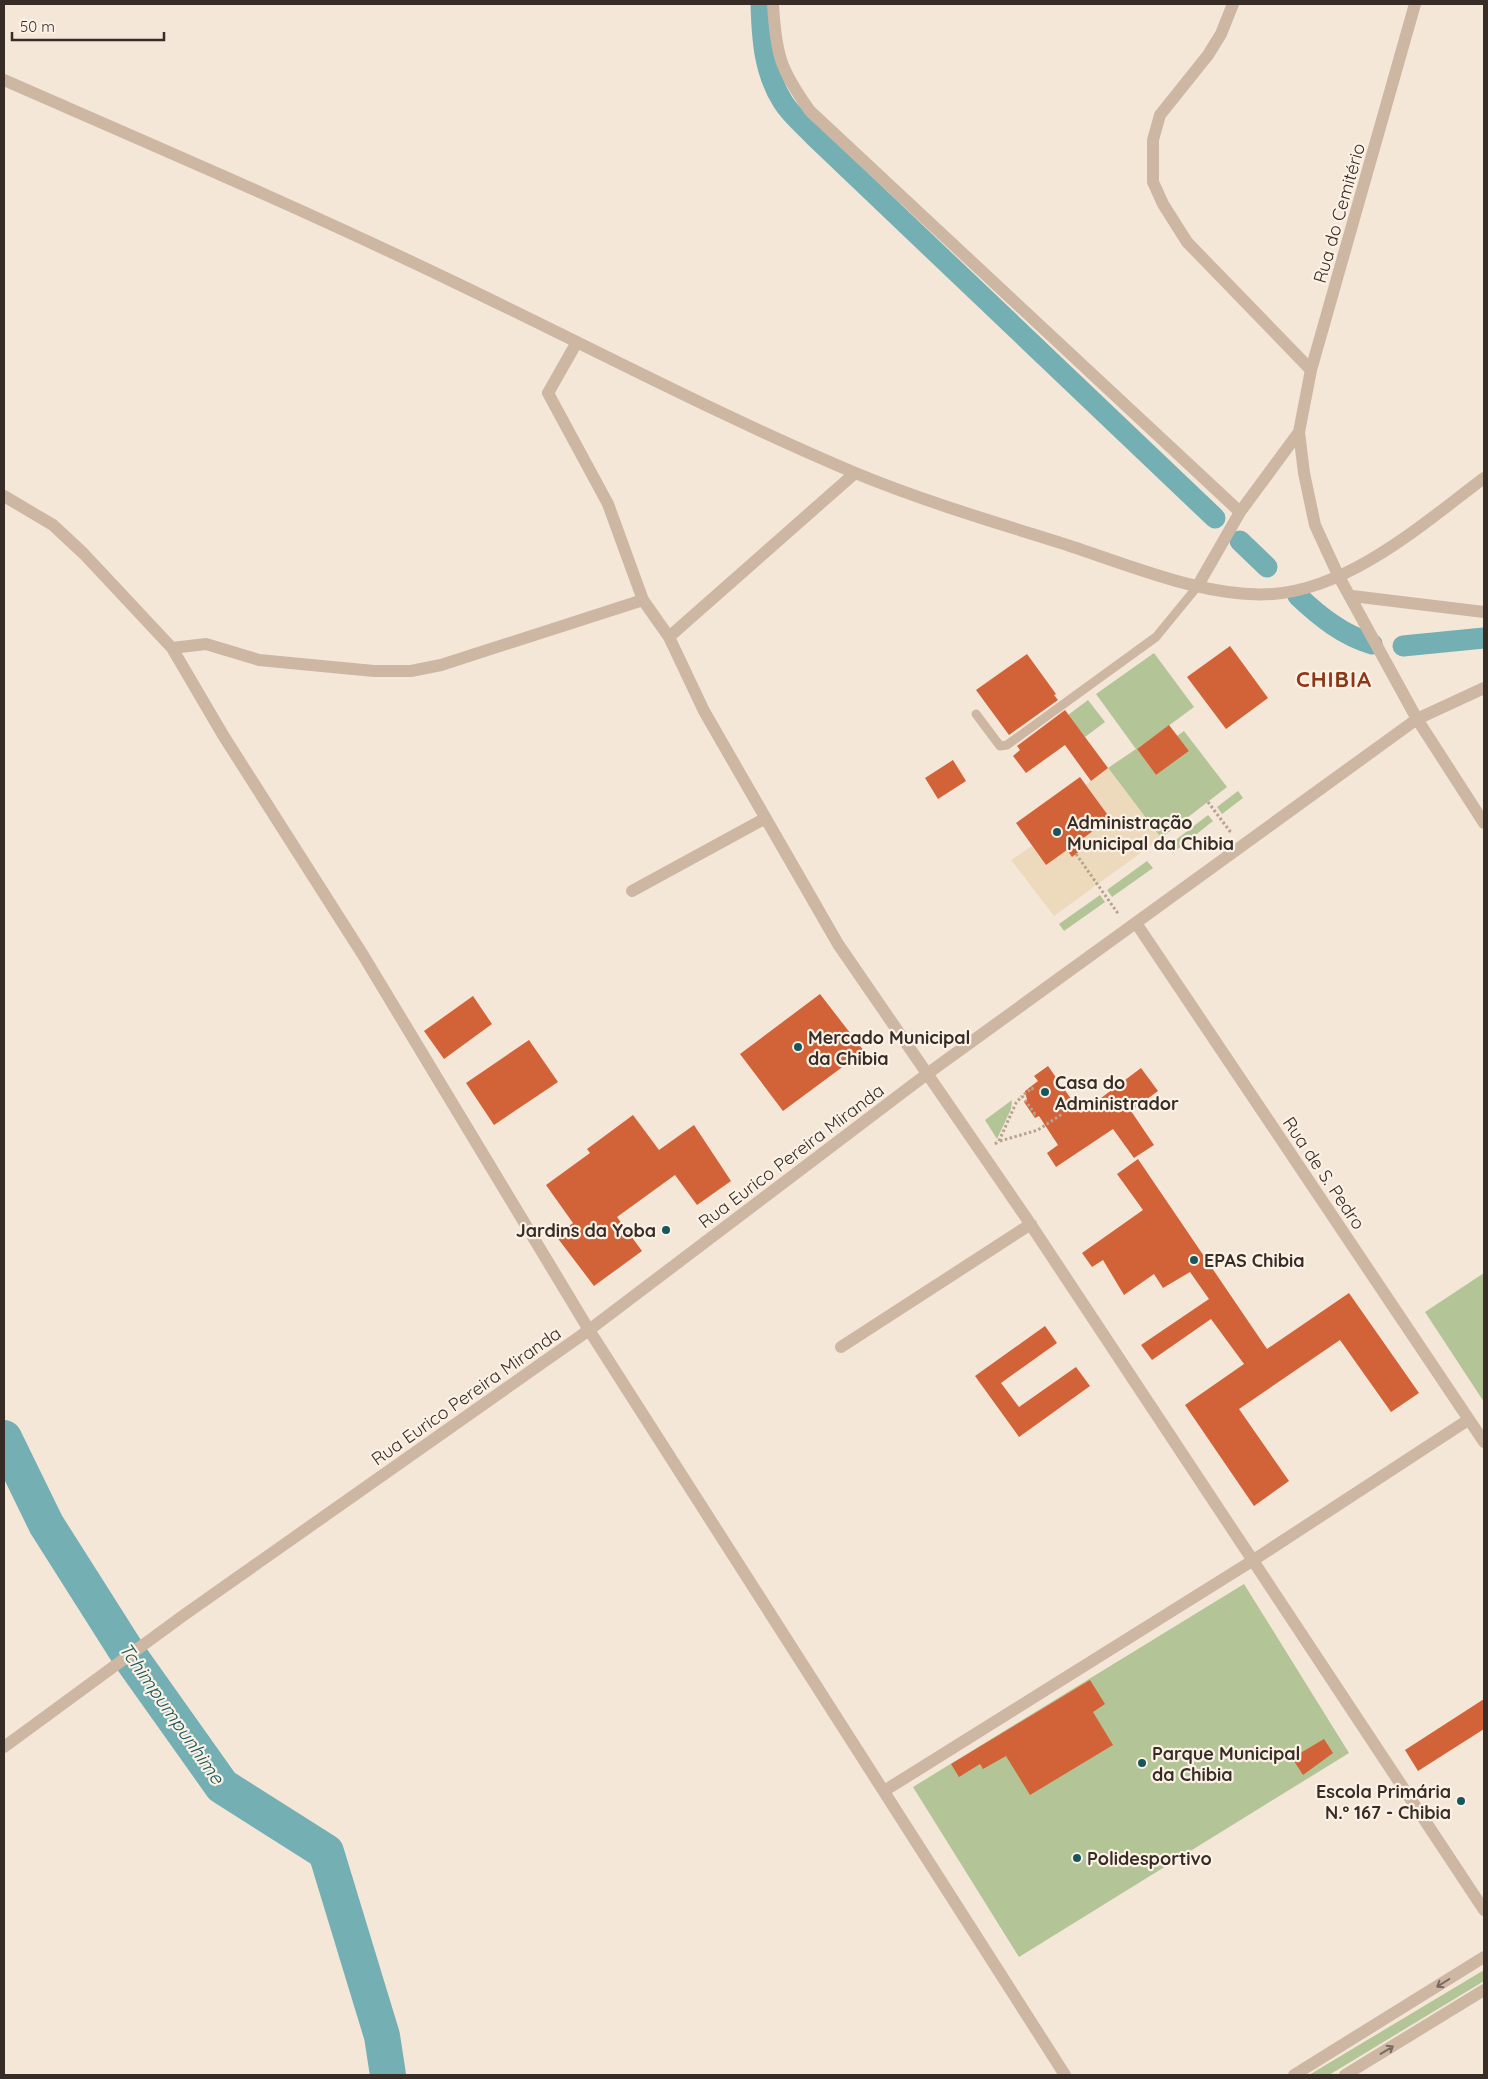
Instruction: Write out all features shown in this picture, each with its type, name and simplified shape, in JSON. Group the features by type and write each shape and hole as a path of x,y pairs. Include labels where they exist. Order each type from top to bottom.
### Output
{"street":[{"path":"773,4 775,39 780,61 791,84 810,111 1240,512"},
{"path":"1233,4 1221,34 1208,54 1160,115 1153,140 1153,182 1163,204 1187,242 1311,370"},
{"name":"Rua do Cemitério","path":"1298,432 1311,370 1415,4"},
{"path":"4,80 244,185 446,278 855,473 973,515 1197,587 1272,594 1307,588 1384,552 1484,478"},
{"path":"577,342 548,393 608,504 643,600 669,638 704,711 764,819 861,980 1031,1224 1484,1910"},
{"path":"1197,587 1240,512 1298,432"},
{"path":"1298,432 1315,525 1338,575 1352,596 1417,719 1484,823"},
{"path":"669,638 855,473"},
{"path":"4,496 53,525 78,548 172,648 222,735 363,955 589,1330 1065,2075"},
{"path":"1352,596 1484,612"},
{"path":"172,648 206,644 259,660 374,671 411,671 441,666 643,600"},
{"name":"Rua Eurico Pereira Miranda","path":"4,1747 184,1615 589,1330 927,1074 1417,719 1484,688"},
{"path":"632,890 764,819"},
{"name":"Rua de S. Pedro","path":"1132,926 1484,1442"},
{"path":"841,1347 1031,1224"},
{"path":"884,1791 1252,1561 1468,1420"},
{"path":"1294,2075 1484,1957"},
{"path":"1345,2075 1484,1990"}],"lane":[{"path":"976,714 995,742 1000,746 1007,745 1156,637 1197,587"}],"path":[{"path":"1208,802 1241,846"},
{"path":"1076,854 1132,926"},
{"path":"999,1141 1016,1103 1032,1088 1033,1090"},
{"path":"1022,1096 1035,1114 1037,1113"},
{"path":"981,1153 999,1141 1038,1130 1062,1114"}],"green space":[{"path":"1154,653 1194,707 1137,749 1156,775 1189,751 1177,736 1184,731 1227,787 1161,838 1108,768 1136,749 1096,694"},
{"path":"1088,700 1105,722 1085,737 1068,715"},
{"path":"1238,791 1243,798 1222,814 1217,807"},
{"path":"1208,815 1213,821 1173,853 1168,846"},
{"path":"1147,861 1153,868 1112,897 1107,890"},
{"path":"1100,895 1105,902 1064,931 1059,924"},
{"path":"1012,1100 1011,1109 997,1139 985,1120"},
{"path":"1484,1273 1484,1402 1425,1312"},
{"name":"Parque Municipal da Chibia","path":"1244,1584 1349,1753 1019,1957 913,1787"},
{"path":"1484,1970 1484,1981 1329,2075 1309,2075"}],"shaded area":[{"path":"1108,768 1161,838 1054,916 1011,860 1032,846 1046,865 1067,850 1072,856 1086,847 1081,840 1110,818 1086,785"}],"building":[{"path":"1230,646 1268,698 1226,729 1187,677"},
{"path":"1027,654 1056,694 1054,695 1058,700 1009,735 976,690"},
{"path":"1065,710 1108,768 1091,781 1065,745 1026,773 1013,756 1020,750 1017,746"},
{"path":"1169,725 1189,751 1156,775 1137,749"},
{"path":"953,760 966,781 938,799 925,778"},
{"name":"Administração Municipal da Chibia","path":"1080,777 1110,818 1081,840 1086,846 1072,857 1067,850 1046,865 1016,823"},
{"path":"820,994 864,1051 783,1111 740,1054"},
{"path":"473,996 492,1024 444,1059 424,1031"},
{"path":"529,1040 558,1082 494,1125 466,1083"},
{"path":"1048,1066 1081,1113 1141,1068 1158,1091 1131,1111 1154,1145 1134,1158 1113,1129 1056,1167 1047,1153 1058,1145 1039,1116 1035,1118 1024,1102 1027,1100 1025,1091 1038,1081 1034,1076"},
{"path":"633,1115 659,1150 694,1125 731,1181 697,1205 675,1175 617,1217 642,1251 594,1286 556,1236 573,1223 546,1185 590,1153 587,1149"},
{"path":"1138,1159 1267,1349 1349,1293 1419,1393 1391,1412 1340,1340 1239,1409 1289,1481 1254,1506 1185,1405 1244,1364 1211,1319 1152,1360 1141,1345 1209,1299 1190,1272 1163,1288 1154,1274 1124,1295 1103,1260 1092,1267 1082,1253 1143,1210 1117,1174"},
{"path":"1045,1326 1057,1343 1001,1383 1019,1407 1076,1367 1090,1386 1019,1437 975,1376"},
{"path":"1090,1680 1105,1704 1093,1712 1113,1745 1030,1795 1006,1756 983,1769 980,1764 959,1777 951,1764"},
{"path":"1484,1699 1484,1729 1418,1771 1405,1750"},
{"path":"1324,1739 1333,1753 1303,1775 1292,1758"}],"waterway":[{"path":"761,4 763,42 768,67 777,91 790,111 1215,518"},
{"path":"1240,541 1267,567"},
{"path":"1298,596 1332,624 1351,636 1372,644"},
{"path":"1403,646 1484,638"},
{"name":"Tchimpumpunhime","path":"4,1438 46,1524 129,1655 222,1786 326,1852 382,2036 388,2075"}],"place":[{"name":"Administração Municipal da Chibia","path":"1057,832"},
{"name":"Mercado Municipal da Chibia","path":"798,1047"},
{"name":"Casa do Administrador","path":"1045,1092"},
{"name":"Jardins da Yoba","path":"666,1230"},
{"name":"EPAS Chibia","path":"1194,1260"},
{"name":"Parque Municipal da Chibia","path":"1142,1763"},
{"name":"Escola Primária N.º 167 - Chibia","path":"1461,1801"},
{"name":"Polidesportivo","path":"1077,1858"}],"district":[{"name":"CHIBIA","path":"1334,679"}]}
